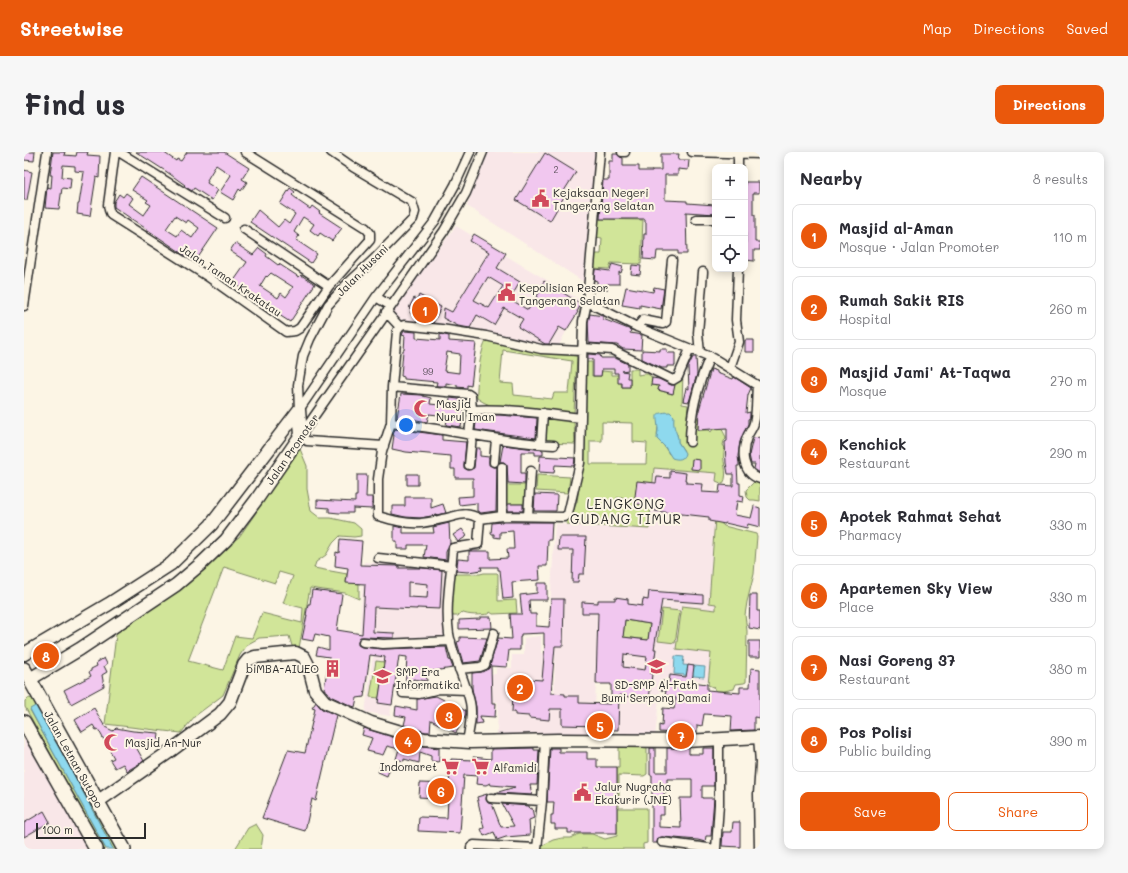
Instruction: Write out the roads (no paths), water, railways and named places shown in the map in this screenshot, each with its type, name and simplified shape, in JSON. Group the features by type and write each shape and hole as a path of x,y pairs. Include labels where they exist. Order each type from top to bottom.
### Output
{"main road":[{"name":"Jalan Letnan Sutopo","path":"26,677 124,849"},
{"path":"24,695 34,695 41,702"},
{"path":"24,722 96,849"}],"street":[{"path":"24,302 47,152"},
{"name":"Jalan Taman Krakatau","path":"115,152 109,210 111,215 207,276 286,332 295,331 300,328 330,286"},
{"path":"119,152 225,218"},
{"path":"244,229 330,286 370,240 369,230 245,152"},
{"name":"Jalan Husani","path":"301,435 298,385 303,356 310,339 328,305 346,285 413,219 415,212 412,202 353,167 331,152"},
{"name":"Jalan Promoter","path":"24,654 109,604 171,564 211,525 299,410 376,297 435,221 456,185 470,152"},
{"name":"Jalan Promoter","path":"26,677 80,649 176,585 226,540 410,281 444,230 466,193 483,152"},
{"path":"600,152 587,302 583,321 583,349 580,463 568,514 564,518 502,516 480,519 473,515 459,514 443,519 419,523 397,521 378,516 378,479 382,451 391,423 392,387 397,331 400,327 404,325 486,336 541,349 583,349 612,350 673,380 678,377 690,349"},
{"path":"692,152 760,154"},
{"path":"733,153 737,164"},
{"path":"696,219 712,219"},
{"path":"637,327 643,320 664,324 666,322 672,260"},
{"path":"700,353 698,334 704,272"},
{"path":"730,368 739,342 736,320 738,272"},
{"path":"376,297 389,309 400,327"},
{"path":"587,302 637,327 710,356 759,386 754,423 746,439 744,449 745,466 753,476 760,479"},
{"path":"690,442 690,430 696,392 700,378 710,356"},
{"path":"392,387 468,394 471,396 472,410 469,465"},
{"path":"472,410 484,409 543,413 581,418"},
{"path":"542,444 543,413"},
{"path":"391,423 496,439 554,445"},
{"path":"301,435 306,441 384,446"},
{"path":"494,462 496,439"},
{"path":"502,467 502,516"},
{"path":"528,516 531,471"},
{"path":"467,742 471,717 471,703 455,658 448,621 453,548 478,544 480,519"},
{"path":"378,558 452,566"},
{"path":"460,669 485,665 494,633"},
{"path":"363,642 383,644 451,641"},
{"path":"97,802 163,757 220,714 230,702 245,663 248,660 255,657 292,653 301,655 307,660 315,690 325,702 367,721 417,738 437,741 467,742 545,740 686,741 759,737 759,849"},
{"path":"403,692 419,694 439,689 467,690"},
{"path":"662,842 717,849 719,739"},
{"path":"471,849 474,845 537,848 542,801 545,740"},
{"path":"491,798 542,801"}],"water":[{"path":"670,412 674,416 674,426 678,442 685,453 680,459 672,458 665,447 657,439 657,415"},
{"path":"675,656 684,657 683,665 705,667 704,677 674,674"},
{"path":"37,705 113,849 106,849 30,709"}],"place":[{"name":"Kejaksaan Negeri Tangerang Selatan","path":"540,198"},
{"name":"Kepolisian Resor Tangerang Selatan","path":"506,293"},
{"name":"Masjid al-Aman","path":"425,310"},
{"name":"Masjid Nurul Iman","path":"423,409"},
{"name":"Pos Polisi","path":"46,656"},
{"name":"SD-SMP Al-Fath Bumi Serpong Damai","path":"656,666"},
{"name":"biMBA-AIUEO","path":"332,668"},
{"name":"SMP Era Informatika","path":"383,677"},
{"name":"Rumah Sakit RIS","path":"520,688"},
{"name":"Masjid Jami' At-Taqwa","path":"449,716"},
{"name":"Apotek Rahmat Sehat","path":"600,726"},
{"name":"Nasi Goreng 37","path":"681,736"},
{"name":"Kenchick","path":"408,741"},
{"name":"Masjid An-Nur","path":"112,742"},
{"name":"Indomaret","path":"450,766"},
{"name":"Alfamidi","path":"480,767"},
{"name":"Apartemen Sky View","path":"441,791"},
{"name":"Jalur Nugraha Ekakurir (JNE)","path":"582,792"}],"district":[{"name":"LENGKONG GUDANG TIMUR","path":"626,510"}]}
